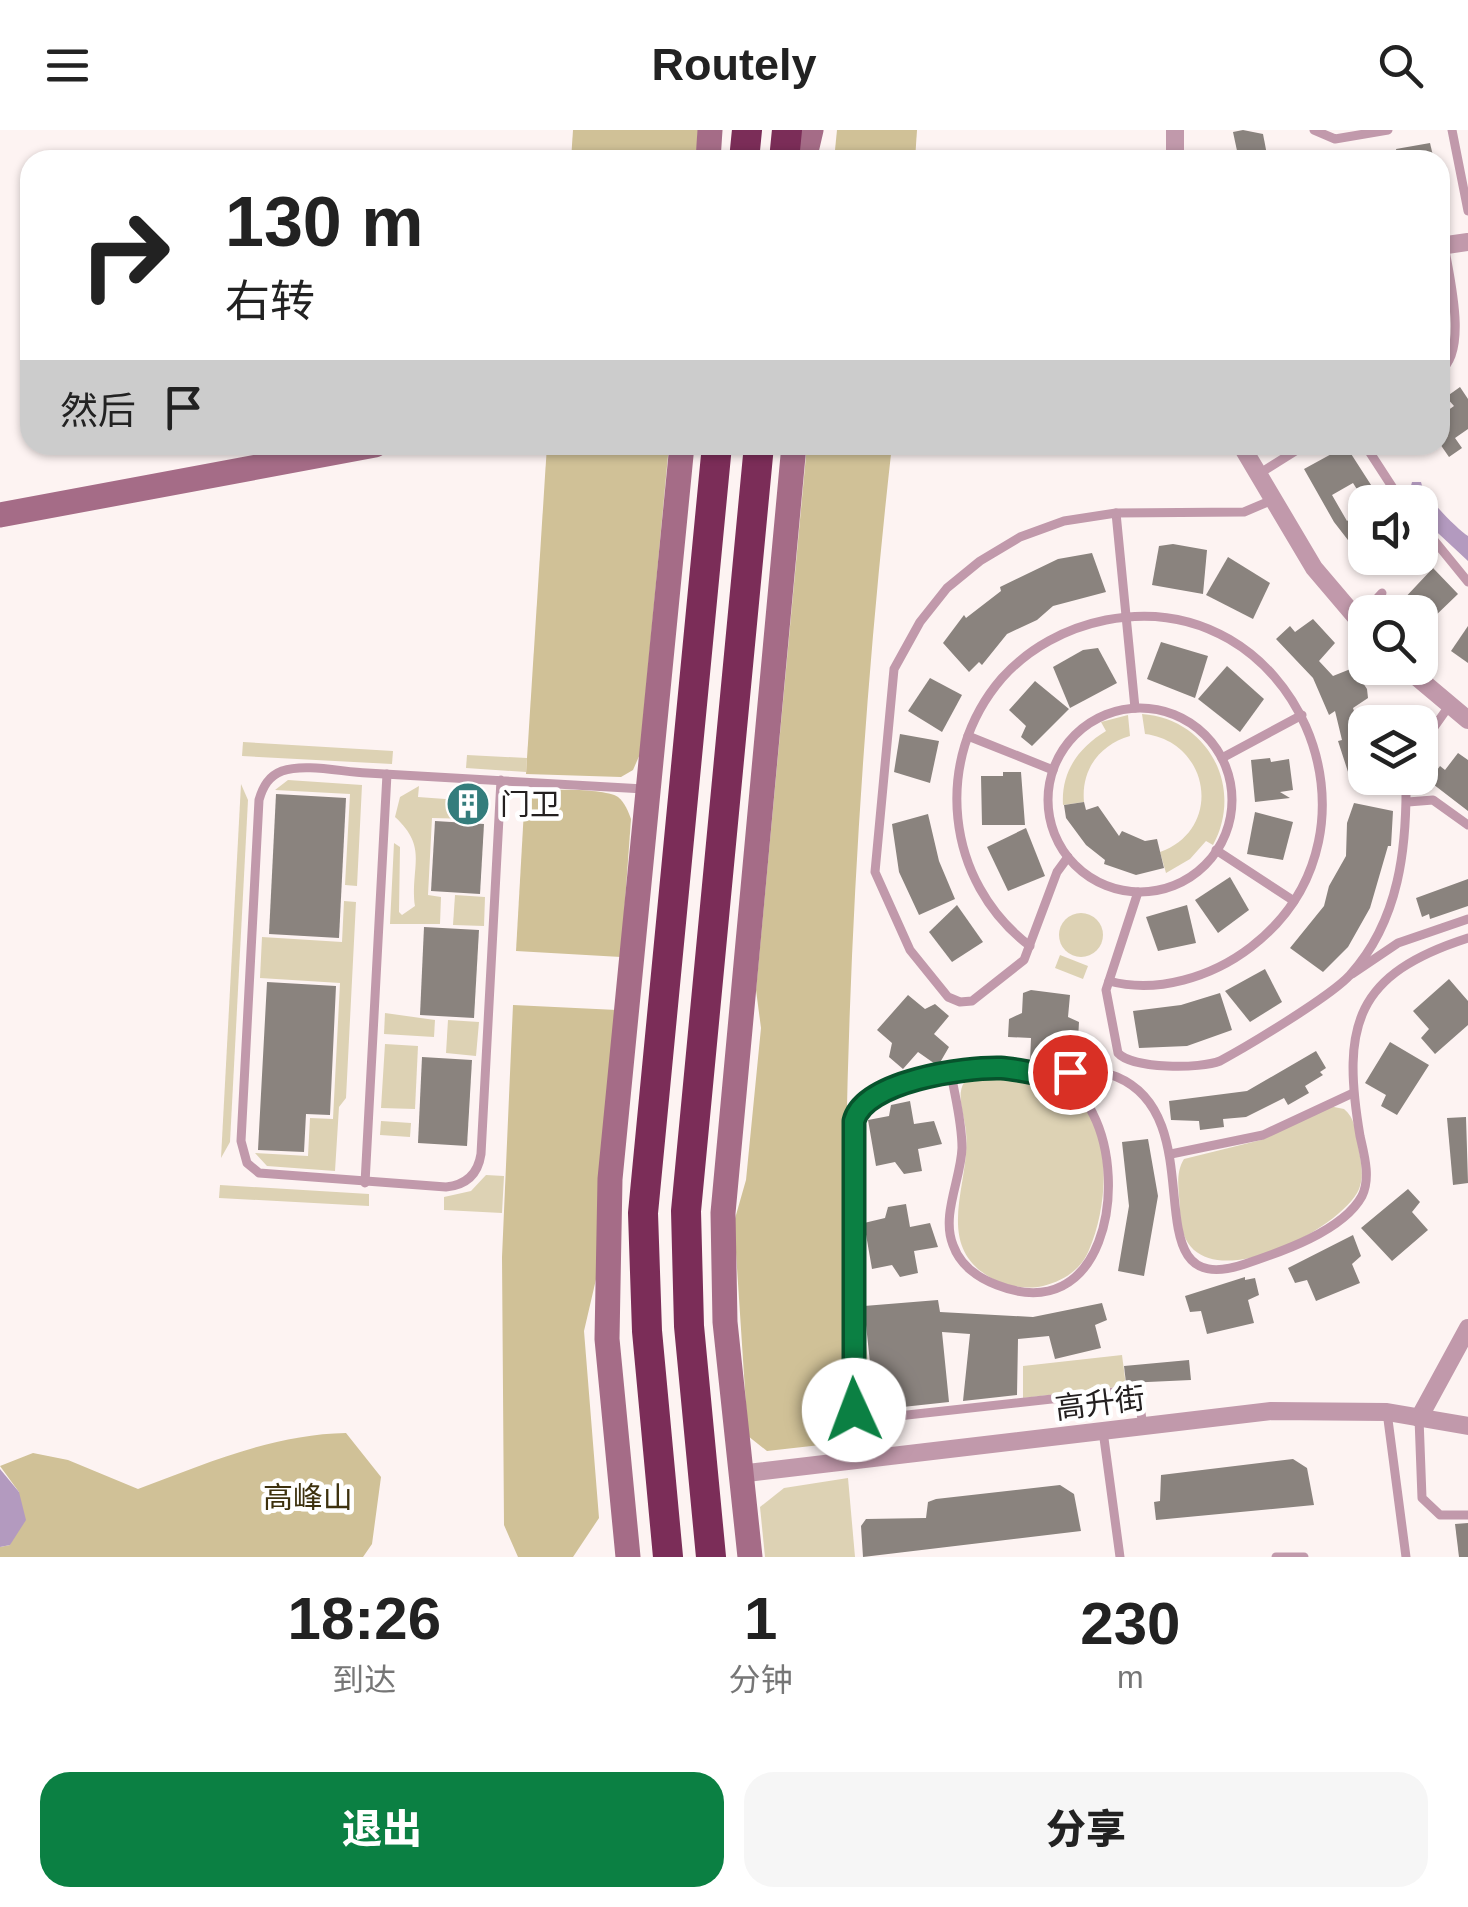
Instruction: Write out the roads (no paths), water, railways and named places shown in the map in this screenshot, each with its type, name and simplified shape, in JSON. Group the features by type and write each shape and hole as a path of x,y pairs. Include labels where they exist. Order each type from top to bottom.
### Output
{"highway":[{"path":"668,1557 647,1330 646,1161 716,455"},
{"path":"711,1557 688,1326 686,1211 758,455"}],"street":[{"path":"0,515 321,455"},
{"path":"628,1557 607,1339 610,1179 645,789 681,455"},
{"path":"750,1557 725,1322 723,1213 793,455"},
{"path":"1246,455 1270,501 1314,568 1348,609"},
{"path":"1425,685 1468,720"},
{"path":"607,1339 646,1161"},
{"path":"1419,1418 1468,1328"},
{"name":"高升街","path":"739,1474 1270,1411 1387,1412 1468,1426"}],"lane":[{"path":"1314,130 1335,139 1388,130"},
{"path":"1452,130 1468,211"},
{"path":"1450,285 1465,345"},
{"path":"1450,362 1458,354 1460,334"},
{"path":"1450,366 1462,360"},
{"path":"1256,476 1289,455"},
{"path":"1370,455 1391,485"},
{"path":"1068,857 1057,872 1030,946 1018,966 966,1003 948,997 910,950 875,872 894,669 920,622 947,588 980,561 1020,538 1064,521 1116,513 1226,514 1244,512 1270,501"},
{"path":"1116,513 1135,708"},
{"path":"1438,545 1468,582"},
{"path":"1030,946 994,913 965,856 956,793 968,736 991,693 1037,648 1074,628 1126,617 1180,621 1220,635 1272,672 1302,716 1320,766 1323,809 1316,852 1294,901 1260,941 1205,974 1164,984 1109,981"},
{"path":"1438,722 1449,706"},
{"path":"1135,708 1183,718 1206,736 1222,758 1232,802 1227,830 1216,850 1180,883 1138,892 1097,881 1068,857 1049,812 1053,770 1066,744 1087,724 1113,711 1135,708"},
{"path":"1222,758 1302,716"},
{"path":"968,736 1053,770"},
{"path":"501,780 479,1165 468,1180 454,1186 267,1176 247,1163 241,1140 262,790 272,777 287,770 501,780 645,789"},
{"path":"366,1183 387,774"},
{"path":"1350,976 1384,920 1399,878 1407,795"},
{"path":"1408,802 1433,800 1468,825"},
{"path":"1216,850 1294,901"},
{"path":"1138,892 1109,981 1106,1008 1122,1059 1198,1066 1234,1054 1398,943 1468,919"},
{"path":"1142,1426 1139,1400 1124,1391 876,1419 862,1418 854,1410 856,1114 866,1101 880,1093 950,1072 998,1068 1057,1077 1090,1070 1132,1086 1158,1115 1171,1154 1178,1237 1190,1261 1208,1270 1242,1265 1316,1232 1348,1213 1361,1198 1366,1171 1353,1092 1354,1038 1362,1013 1383,980 1414,956 1468,938"},
{"path":"950,1072 962,1148 950,1217 952,1242 977,1276 1025,1293 1051,1292 1072,1282 1091,1258 1107,1208 1107,1160 1098,1123 1084,1097 1057,1077"},
{"path":"1171,1154 1263,1135 1353,1092"},
{"path":"1387,1412 1406,1557"},
{"path":"1419,1418 1422,1498 1440,1515 1468,1515"},
{"path":"1103,1430 1120,1557"},
{"path":"1276,1557 1304,1557"}],"place":[{"name":"门卫","path":"468,804"}],"park label":[{"name":"高峰山","path":"308,1497"}]}
